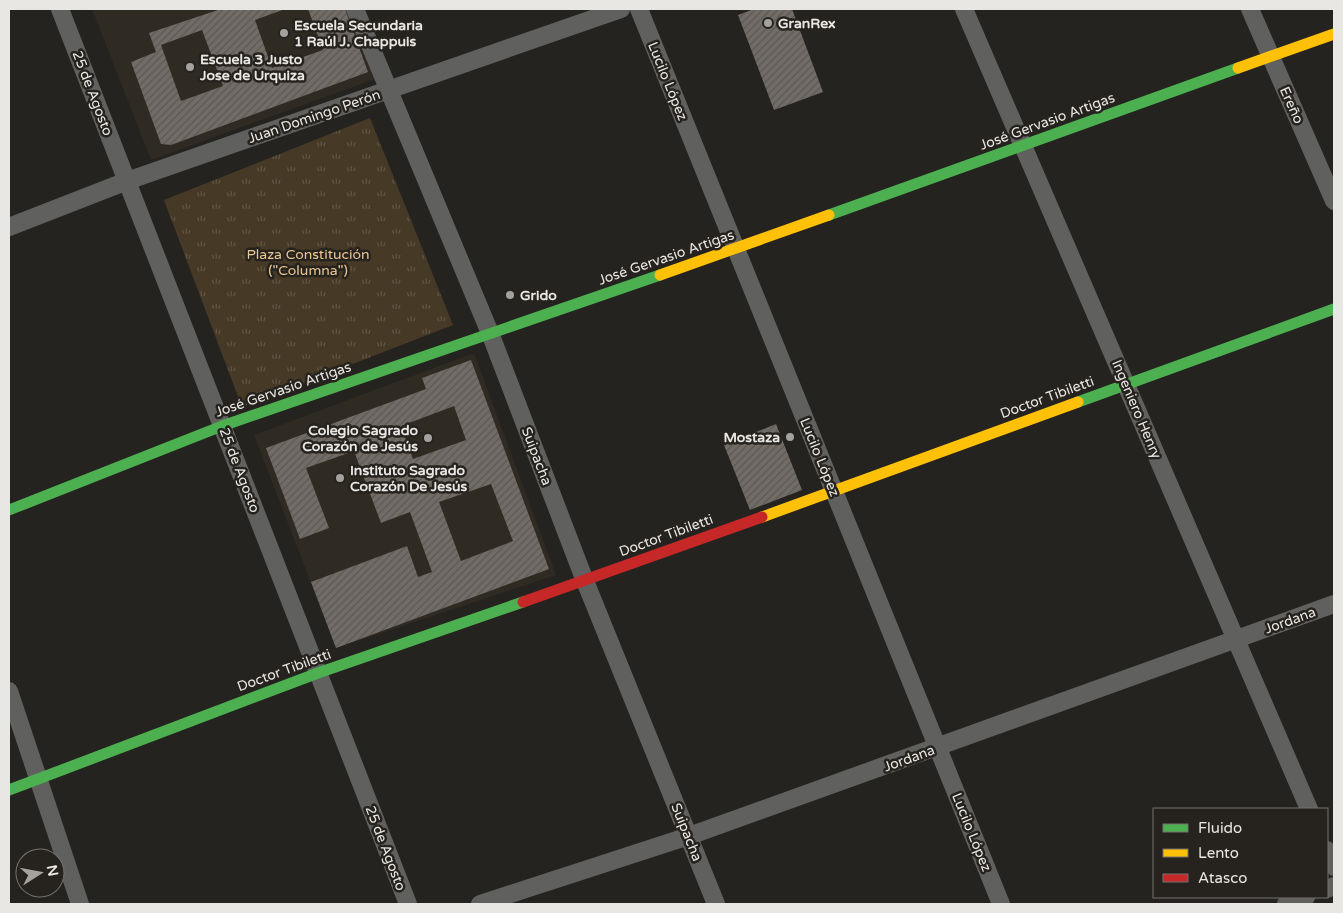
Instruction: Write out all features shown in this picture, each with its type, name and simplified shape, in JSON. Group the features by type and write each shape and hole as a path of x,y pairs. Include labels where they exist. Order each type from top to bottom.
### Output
{"street":[{"name":"25 de Agosto","path":"60,9 408,904"},
{"name":"Suipacha","path":"355,9 490,333 585,580 716,904"},
{"name":"Juan Domingo Perón","path":"9,227 127,181 621,9"},
{"name":"Lucilo López","path":"639,9 1001,904"},
{"name":"Ingeniero Henry","path":"964,9 1309,808"},
{"name":"Ereño","path":"1250,9 1334,201"},
{"name":"José Gervasio Artigas","path":"9,510 222,426 736,249 1334,34"},
{"name":"Doctor Tibiletti","path":"9,790 318,673 834,491 1334,309"},
{"name":"Jordana","path":"480,904 689,836 1334,604"},
{"path":"9,690 80,904"},
{"path":"1328,852 1334,867"},
{"path":"1286,904 1303,898"}],"shaded area":[{"path":"92,9 347,9 375,79 151,160"},
{"name":"Colegio Sagrado Corazón de Jesús","path":"474,353 556,575 336,648 254,435"}],"green space":[{"name":"Plaza Constitución (\"Columna\")","path":"370,118 453,325 242,407 164,200"}],"building":[{"path":"221,9 285,9 255,20 272,68 323,50 308,9 345,9 368,72 171,145 161,144 131,62 156,52 149,33","holes":["202,30 223,86 181,101 161,45"]},
{"path":"754,9 792,9 823,92 774,110 738,15"},
{"name":"Colegio Sagrado Corazón de Jesús","path":"471,360 549,569 336,648 311,582 407,546 418,577 432,572 410,512 381,523 354,451 306,468 329,528 300,539 266,448 426,389 422,378","holes":["454,406 466,440 413,459 401,426","491,484 513,541 461,561 439,502"]},
{"path":"776,424 802,490 750,510 724,445"}],"traffic: fast":[{"path":"829,215 1238,68"},
{"path":"9,510 222,426 660,275"},
{"path":"1078,402 1334,309"},
{"path":"9,790 318,673 523,602"}],"traffic: slow":[{"path":"1238,68 1334,34"},
{"path":"660,275 829,215"},
{"path":"762,517 1078,402"}],"traffic: jam":[{"path":"523,602 762,517"}],"place":[{"name":"GranRex","path":"768,23"},
{"name":"Escuela Secundaria 1 Raúl J. Chappuis","path":"284,33"},
{"name":"Escuela 3 Justo Jose de Urquiza","path":"190,67"},
{"name":"Grido","path":"510,295"},
{"name":"Mostaza","path":"790,437"},
{"name":"Colegio Sagrado Corazón de Jesús","path":"428,438"},
{"name":"Instituto Sagrado Corazón De Jesús","path":"340,478"}]}
